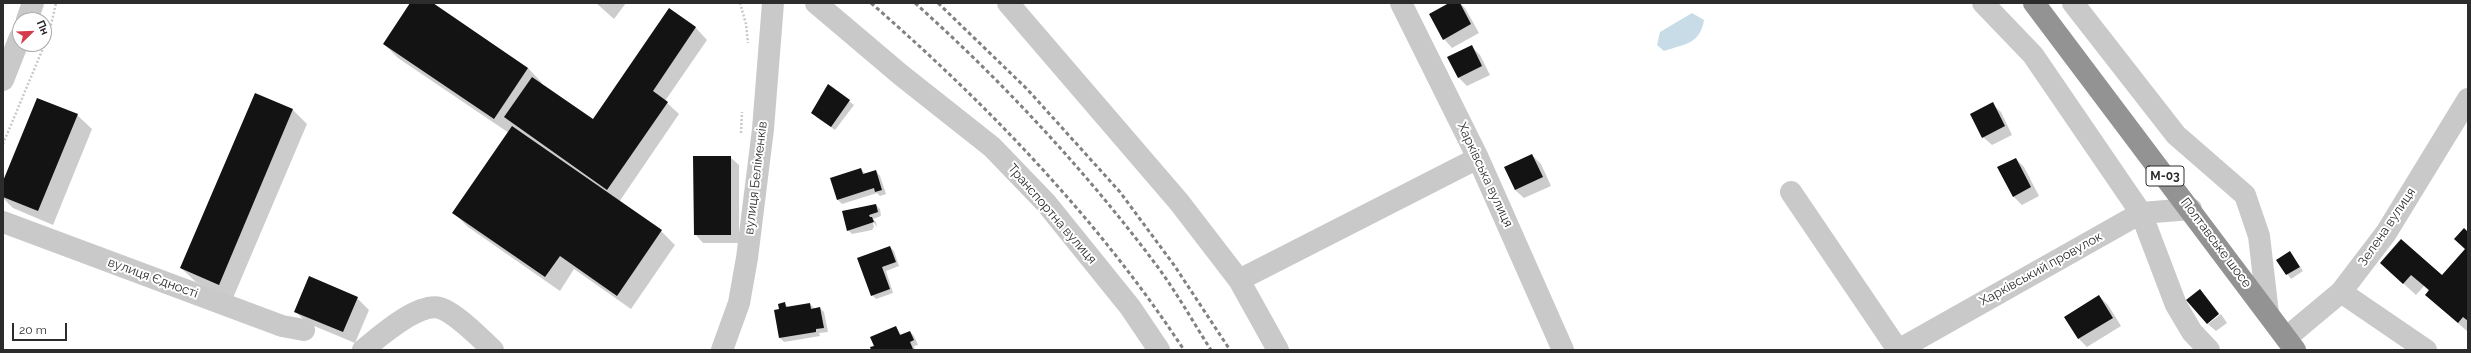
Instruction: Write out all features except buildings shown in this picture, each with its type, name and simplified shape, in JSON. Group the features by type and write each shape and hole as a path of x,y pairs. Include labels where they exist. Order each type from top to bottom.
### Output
{"highway":[{"name":"Полтавське шосе","path":"2034,3 2191,209 2290,344"}],"street":[{"name":"вулиця Беліменків","path":"722,350 739,302 747,258 763,129 773,3"},
{"name":"Транспортна вулиця","path":"816,3 901,75 992,147 1046,203 1130,307 1159,350"},
{"path":"1008,3 1179,202 1239,280 1278,350"},
{"name":"Харківська вулиця","path":"1401,3 1478,158 1563,350"},
{"path":"1983,3 2033,55 2141,212 2176,305 2192,332 2209,350"},
{"path":"2073,3 2176,135 2245,195 2259,236 2268,313"},
{"path":"3,80 14,52"},
{"name":"Зелена вулиця","path":"2290,344 2341,292 2386,233 2468,99"},
{"path":"1239,280 1478,158"},
{"name":"Харківський провулок","path":"1791,192 1898,350 2141,212 2191,209"},
{"name":"вулиця Єдності","path":"3,222 282,326 304,330"},
{"path":"2341,292 2426,350"},
{"path":"363,350 416,312 428,307 447,312 493,350"}],"path":[{"path":"3,144 49,34 56,3"},
{"path":"740,3 746,24 749,49"}],"water":[{"path":"1692,13 1704,20 1702,28 1695,39 1664,51 1657,45 1660,32"}],"railway":[{"path":"871,3 957,82 999,123 1039,166 1115,255 1151,302 1184,350"},
{"path":"915,3 1012,96 1102,196 1157,266 1211,350"},
{"path":"938,3 1027,89 1120,192 1174,265 1230,350"}]}
